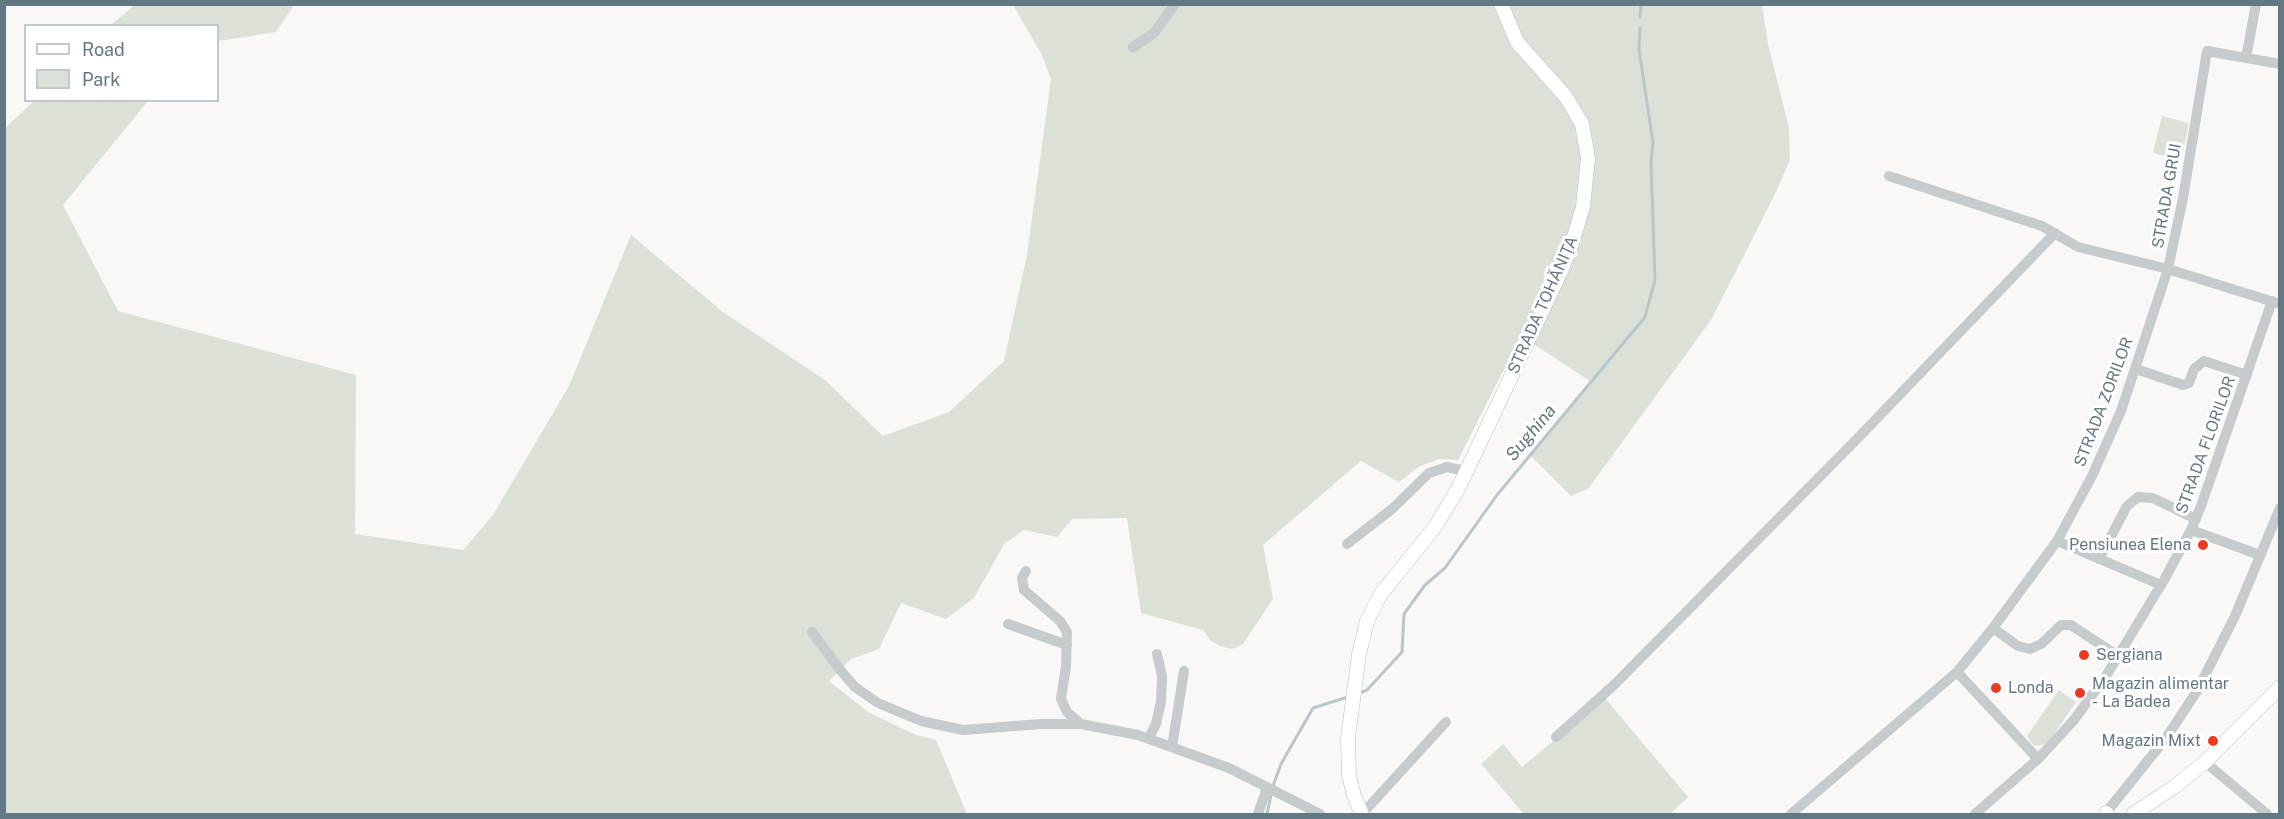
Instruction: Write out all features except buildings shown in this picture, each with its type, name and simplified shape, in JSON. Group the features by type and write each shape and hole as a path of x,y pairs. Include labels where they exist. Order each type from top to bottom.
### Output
{"main road":[{"name":"STRADA TOHĂNIȚA","path":"1362,814 1354,796 1349,775 1348,738 1362,638 1373,607 1448,507 1571,246 1583,207 1588,170 1585,133 1578,114 1566,97 1517,42 1502,4"},
{"path":"2133,814 2174,787 2205,762 2280,687"}],"street":[{"path":"1133,47 1154,33 1175,4"},
{"path":"2246,58 2256,4"},
{"name":"STRADA GRUI","path":"2276,302 2168,269 2183,198 2207,51 2280,64"},
{"path":"1889,176 2028,221 2055,233 2078,248 2168,269"},
{"path":"1556,737 1614,685 1855,441 2055,233"},
{"name":"STRADA ZORILOR","path":"1795,813 1957,672 1993,628 2057,541 2079,503 2108,443 2136,369 2168,269"},
{"name":"STRADA FLORILOR","path":"1975,814 2038,759 2089,702 2161,585 2192,530 2247,375 2276,302"},
{"path":"2136,369 2183,385 2188,383 2194,369 2204,362 2247,375"},
{"path":"1347,544 1392,509 1429,473 1447,467 1466,471"},
{"path":"2100,559 2127,506 2138,497 2153,498 2196,519"},
{"path":"2106,814 2166,738 2197,691 2235,616 2280,508"},
{"path":"2192,530 2260,555"},
{"path":"2057,541 2161,585"},
{"path":"1026,571 1022,578 1024,590 1060,621 1067,632 1061,699 1067,712 1081,724"},
{"path":"1008,624 1067,645"},
{"path":"1993,628 2018,646 2030,649 2041,644 2061,626 2071,625 2118,656"},
{"path":"812,632 855,687 878,703 921,721 963,730 1041,724 1081,724 1149,738 1229,768 1320,814"},
{"path":"1149,738 1161,702 1162,676 1157,654"},
{"path":"1172,747 1184,671"},
{"path":"1957,672 2038,759"},
{"path":"1362,814 1446,722"},
{"path":"2205,762 2267,814"},
{"path":"1258,814 1267,788"}],"green space":[{"path":"136,4 294,4 276,32 219,41 219,24 112,24"},
{"path":"1013,5 1762,5 1768,44 1789,128 1790,160 1711,320 1588,489 1571,496 1530,455 1590,381 1521,336 1458,460 1440,459 1420,466 1399,482 1361,461 1263,545 1273,599 1243,644 1238,647 1231,649 1220,646 1211,641 1203,630 1141,613 1127,518 1072,519 1057,537 1024,530 1004,544 974,598 946,619 901,603 879,649 851,659 829,681 868,712 916,735 936,740 967,814 5,814 4,129 33,102 147,102 63,205 118,311 356,375 355,534 463,550 493,515 569,386 631,235 723,312 825,380 883,436 949,412 1004,361 1027,255 1051,79 1041,53"},
{"path":"2162,116 2189,123 2181,160 2153,153"},
{"path":"2059,690 2076,702 2047,744 2035,746 2027,736"},
{"path":"1605,698 1688,797 1670,814 1524,814 1481,764 1503,744 1522,767"}],"waterway":[{"name":"Sughina","path":"1640,17 1641,4"},
{"name":"Sughina","path":"1357,694 1367,690 1402,652 1404,614 1425,585 1445,568 1497,495 1645,317 1655,280 1651,162 1653,142 1639,50 1640,28"},
{"name":"Sughina","path":"1273,786 1281,764 1313,708 1348,697"},
{"name":"Sughina","path":"1267,814 1271,795"}],"place":[{"name":"Pensiunea Elena","path":"2203,545"},
{"name":"Sergiana","path":"2084,655"},
{"name":"Londa","path":"1996,688"},
{"name":"Magazin alimentar - La Badea","path":"2080,693"},
{"name":"Magazin Mixt","path":"2213,741"}]}
